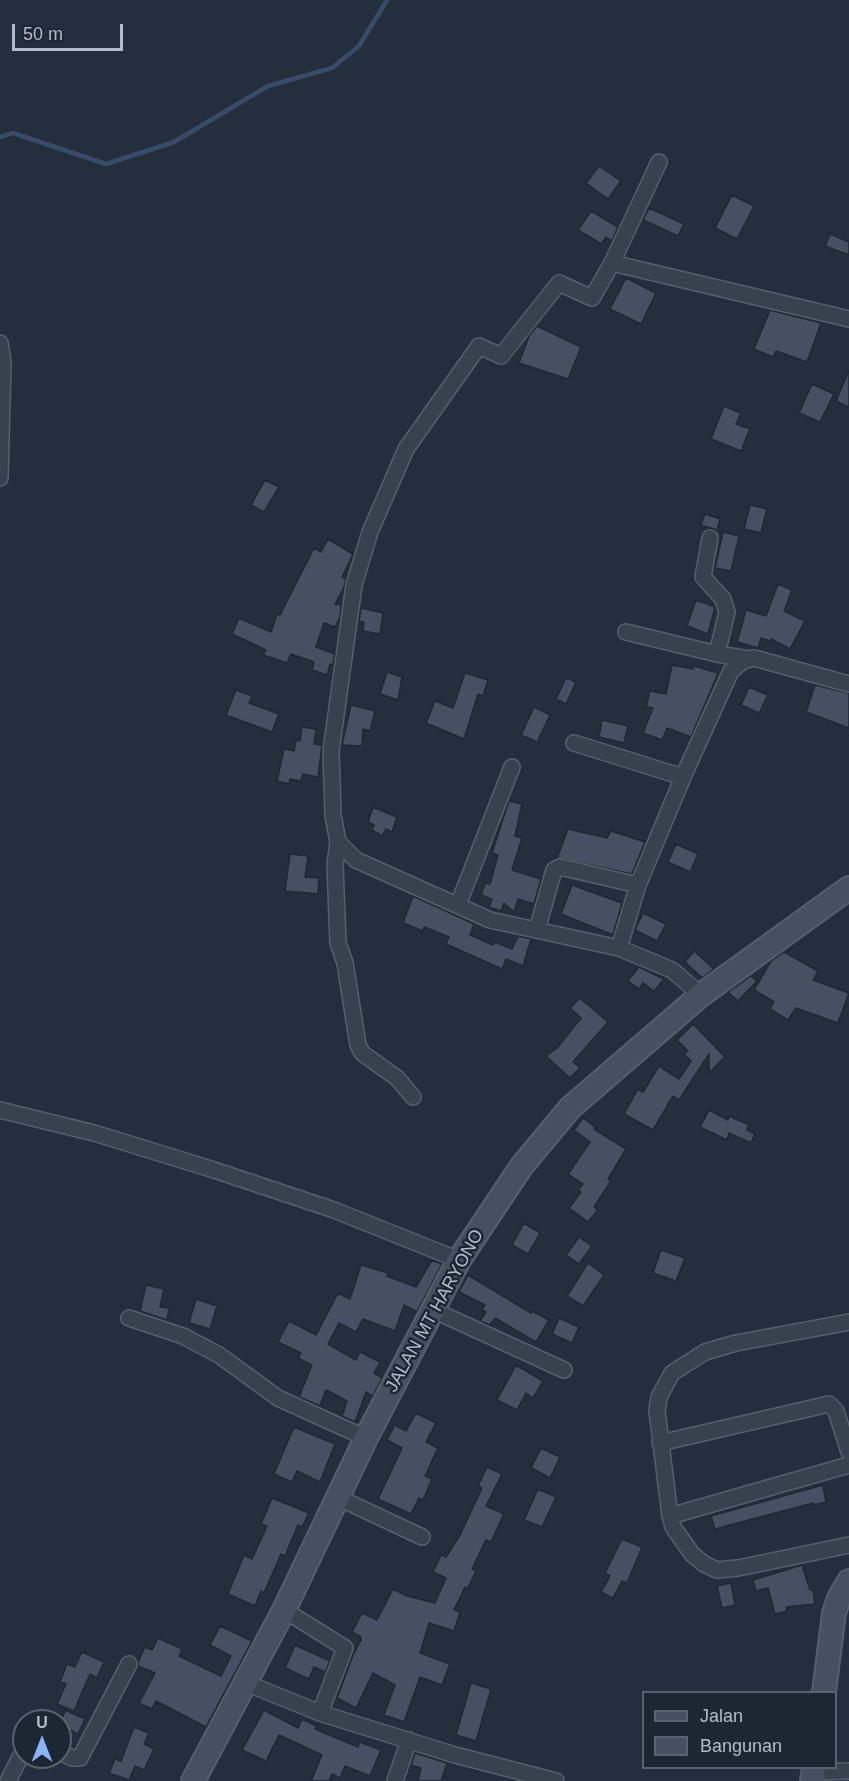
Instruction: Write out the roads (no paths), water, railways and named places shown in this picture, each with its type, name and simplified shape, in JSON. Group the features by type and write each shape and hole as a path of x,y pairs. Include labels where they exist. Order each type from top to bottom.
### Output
{"main road":[{"name":"JALAN MT HARYONO","path":"193,1781 284,1610 366,1438 459,1260 521,1167 552,1126 702,995 849,888"},
{"path":"824,1691 834,1613 839,1598 849,1581"}],"street":[{"path":"413,1097 398,1078 362,1053 358,1044 345,963 338,943 335,866 338,842 333,815 331,751 354,585 370,532 406,449 479,346 501,356 560,282 592,298 612,263 659,162"},
{"path":"612,263 849,319"},
{"path":"0,343 3,362 0,478"},
{"path":"710,537 704,577 723,599 727,612 717,654"},
{"path":"626,632 717,654 754,658 849,684"},
{"path":"619,948 638,885 683,777 731,671 749,659"},
{"path":"574,743 683,777"},
{"path":"458,905 512,767"},
{"path":"338,842 356,860 490,920 619,948 672,970 702,995"},
{"path":"537,930 554,870 560,867 638,885"},
{"path":"0,1110 93,1133 211,1169 334,1210 459,1260"},
{"path":"433,1310 564,1370"},
{"path":"129,1318 183,1336 219,1355 278,1398 366,1438"},
{"path":"849,1322 736,1343 705,1352 672,1373 659,1396 657,1411 670,1516 674,1527 692,1554 717,1570 849,1545"},
{"path":"660,1443 829,1404 836,1411 849,1452"},
{"path":"670,1516 849,1465"},
{"path":"337,1497 422,1537"},
{"path":"284,1610 345,1648 320,1713"},
{"path":"72,1758 80,1758 129,1664"},
{"path":"246,1683 320,1713 556,1781"},
{"path":"395,1781 409,1740"},
{"path":"813,1774 849,1771"}],"waterway":[{"path":"0,137 13,133 106,164 174,142 268,86 332,68 359,46 387,0"}]}
